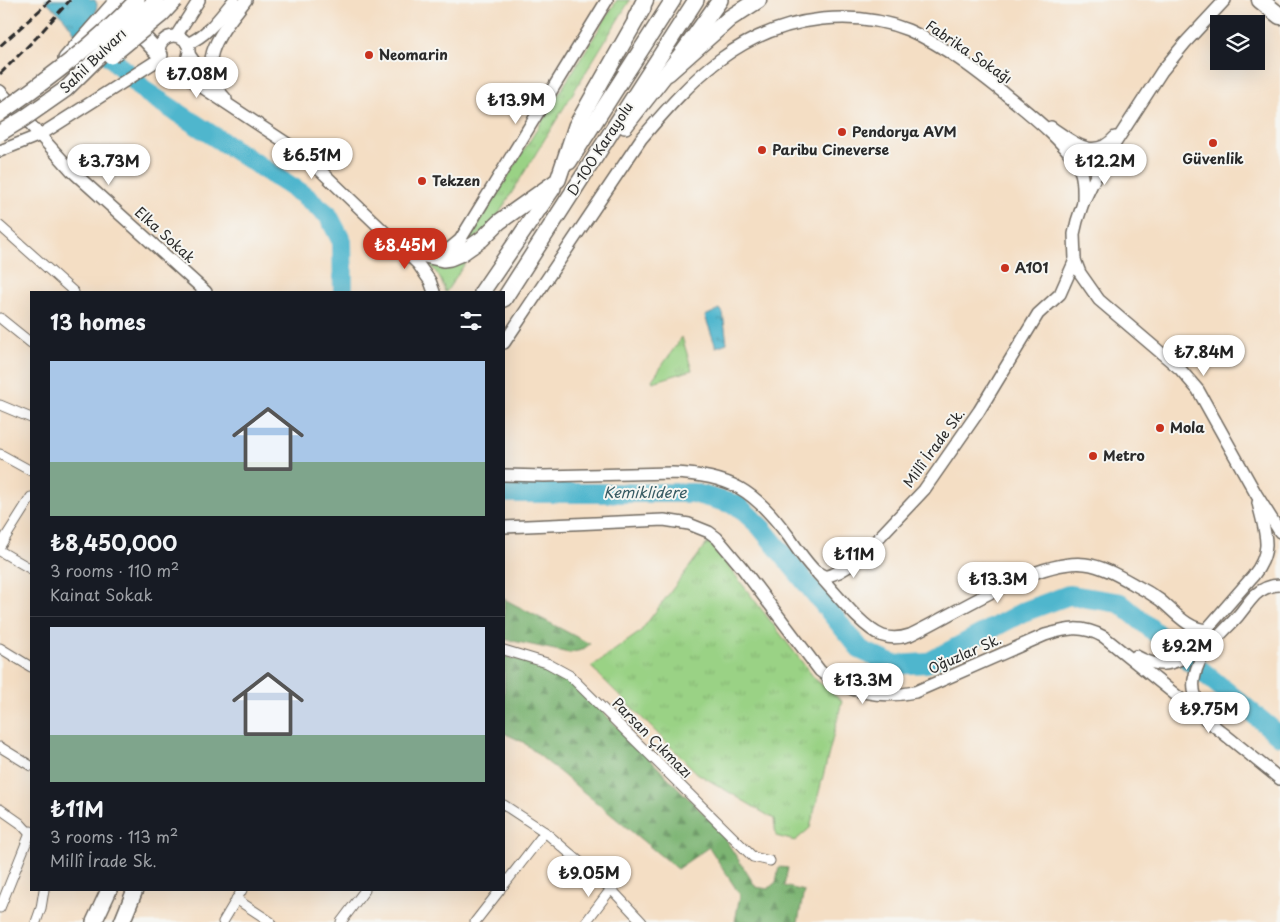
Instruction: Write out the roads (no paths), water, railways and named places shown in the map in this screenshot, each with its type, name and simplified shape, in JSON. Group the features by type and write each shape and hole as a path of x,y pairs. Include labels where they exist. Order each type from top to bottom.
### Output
{"highway":[{"path":"55,72 119,0 135,30 157,59"},
{"name":"Sahil Bulvarı","path":"0,113 55,72 106,30 137,0"},
{"name":"Sahil Bulvarı","path":"0,133 66,90 156,0"},
{"path":"66,90 87,77 162,14 175,0"},
{"path":"425,255 443,259 462,253 482,239 499,222 558,180 576,126 646,0"},
{"name":"D-100 Karayolu","path":"483,291 558,180 673,0"},
{"name":"D-100 Karayolu","path":"505,296 696,0"},
{"path":"574,188 668,73 720,0"},
{"path":"668,73 730,18 758,0"},
{"path":"1260,0 1280,16"},
{"path":"474,291 505,258"},
{"path":"94,922 109,891"},
{"path":"122,922 135,891"}],"street":[{"path":"176,36 199,0"},
{"path":"170,66 180,66 184,63 188,49 215,24 234,0"},
{"path":"238,110 221,94 215,85 210,71 210,61 213,48 220,36 246,0"},
{"path":"393,240 425,255 448,250 456,244 463,236 606,0"},
{"path":"1225,0 1177,51 1101,165 1083,203 1074,234 1074,260 1080,273 1099,300 1180,369 1198,390 1256,494 1280,532"},
{"name":"Fabrika Sokağı","path":"505,342 641,139 675,100 703,73 728,53 754,38 788,25 832,18 861,18 890,24 924,38 940,48 980,75 1026,111 1078,145 1090,149 1106,145 1134,114"},
{"path":"0,151 40,135 104,94 157,59 163,41 176,36 184,40 215,92 238,110"},
{"path":"157,59 273,133 304,157 422,269 434,291"},
{"name":"Elka Sokak","path":"0,91 72,171 205,291"},
{"name":"Fabrika Sokağı","path":"1026,111 1074,158 1082,176 1083,203"},
{"path":"0,226 73,291"},
{"name":"Millî İrade Sk.","path":"815,571 828,576 849,566 871,546 924,490 979,412 1038,314 1060,294 1074,260"},
{"path":"0,318 30,342"},
{"path":"0,405 30,418"},
{"path":"0,454 30,471"},
{"path":"505,475 677,473 693,474 721,480 746,491 766,508 815,571 870,628 890,638 910,635 1016,580 1048,569 1076,564 1098,567 1132,583 1160,600 1188,624 1205,634"},
{"path":"1104,637 1153,664 1170,664 1181,659 1205,634 1262,566 1266,555 1266,542 1256,494"},
{"path":"0,546 30,499"},
{"name":"Oğuzlar Sk.","path":"505,527 664,520 689,524 709,532 721,542 743,569 817,668 832,680 861,692 892,695 920,690 1034,640 1064,630 1084,628 1104,637 1280,779"},
{"path":"0,551 30,569"},
{"path":"1250,754 1202,710 1196,697 1194,675 1198,664 1211,646 1256,595 1266,588 1280,585"},
{"path":"0,648 30,666"},
{"name":"Parsan Çıkmazı","path":"505,650 547,663 569,675 753,857 770,861"},
{"path":"0,747 30,765"},
{"path":"505,806 545,832 611,889 642,922"},
{"path":"0,810 30,832"},
{"path":"505,884 545,832"},
{"path":"0,908 30,835"},
{"path":"586,922 611,889"},
{"path":"36,922 44,891"},
{"path":"223,922 241,891"},
{"path":"341,922 364,891"},
{"path":"476,922 499,891"},
{"path":"236,899 271,922"}],"water":[{"path":"45,0 95,0 97,4 95,20 77,36 64,18"},
{"path":"720,309 723,313 727,343 716,347 705,316"}],"waterway":[{"name":"Kemiklidere","path":"80,0 85,24 109,55 146,92 304,195 328,215 342,242 343,291"},
{"name":"Kemiklidere","path":"505,493 693,493 737,505 759,525 861,650 894,665 927,663 1023,612 1069,595 1120,603 1280,736"}],"railway":[{"path":"0,46 51,0"},
{"path":"0,74 70,0"}],"place":[{"name":"Neomarin","path":"369,55"},
{"name":"Pendorya AVM","path":"842,132"},
{"name":"Güvenlik","path":"1213,143"},
{"name":"Paribu Cineverse","path":"762,150"},
{"name":"Tekzen","path":"422,181"},
{"name":"A101","path":"1005,268"},
{"name":"Mola","path":"1160,428"},
{"name":"Metro","path":"1093,456"}]}
